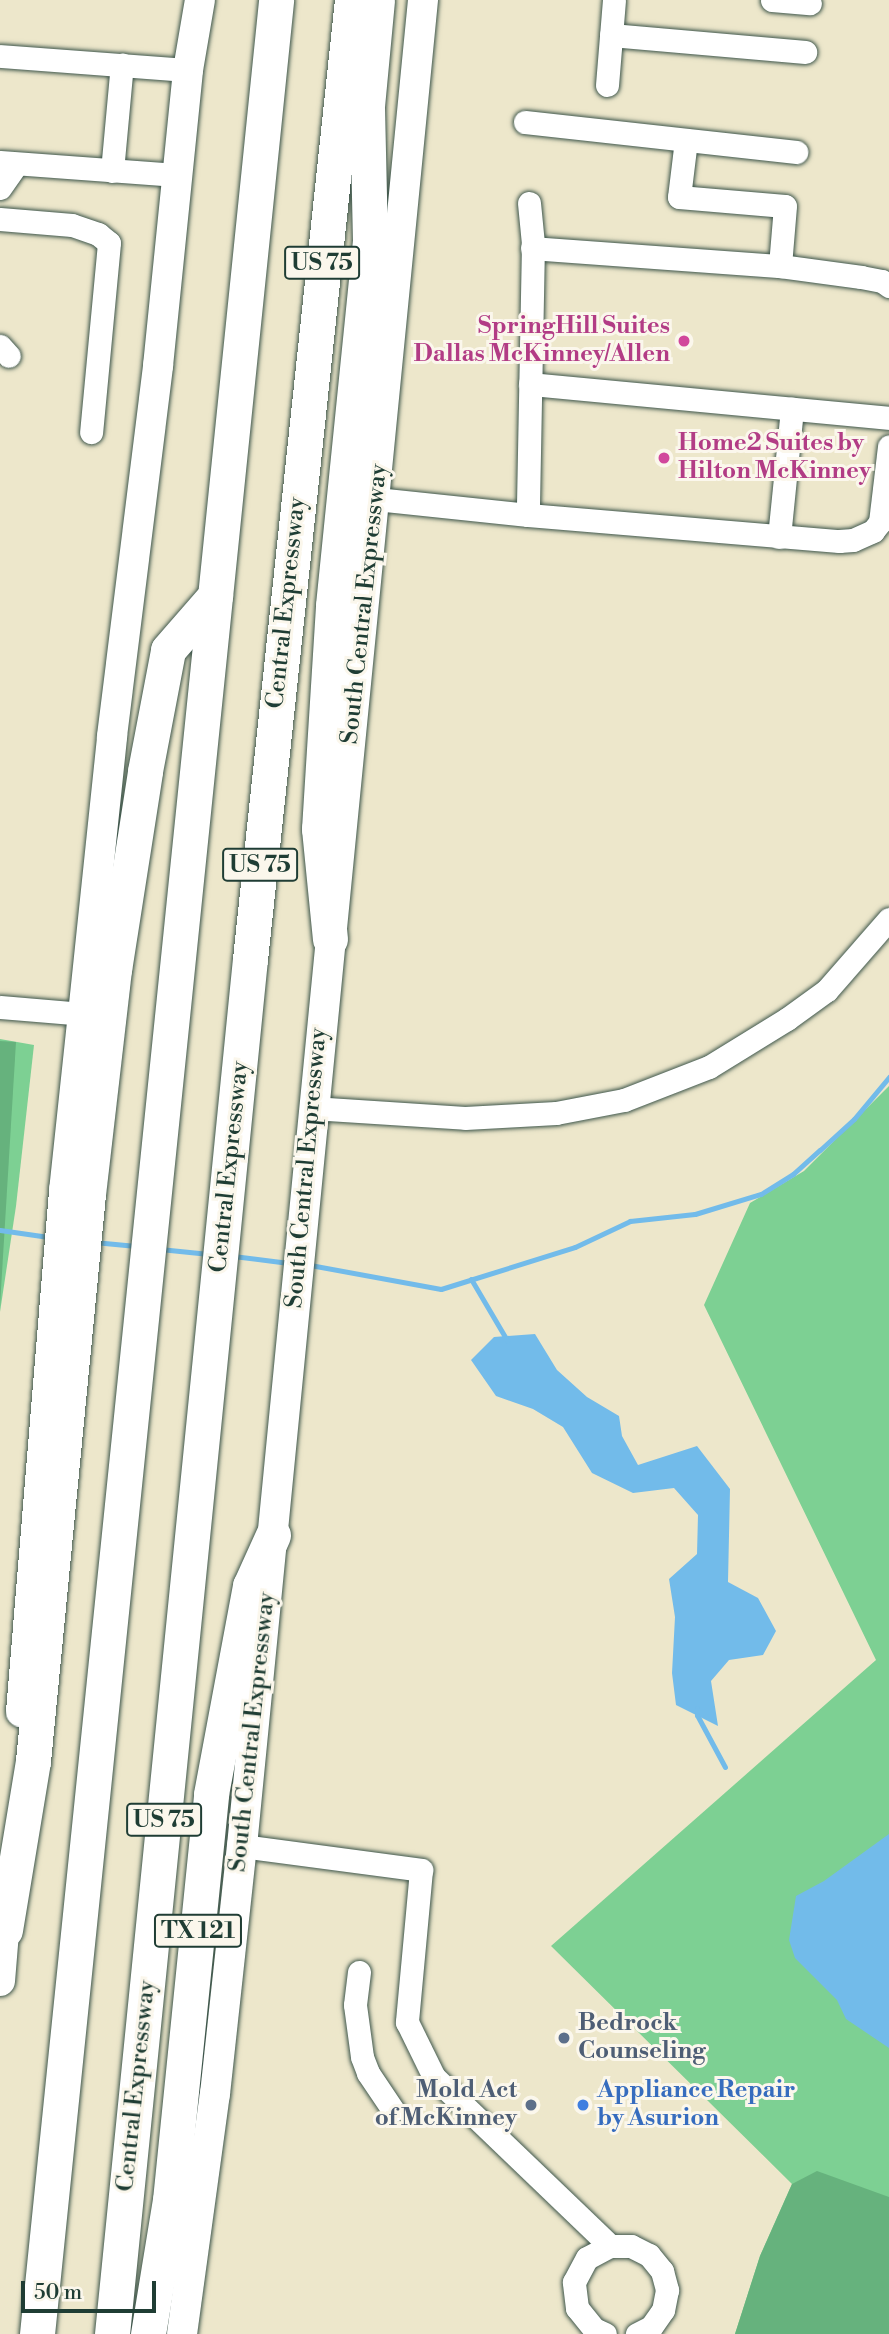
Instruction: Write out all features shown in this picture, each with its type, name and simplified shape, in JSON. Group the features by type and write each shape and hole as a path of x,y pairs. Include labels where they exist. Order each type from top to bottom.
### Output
{"highway":[{"name":"US 75","path":"37,2334 276,0"},
{"name":"Central Expressway","path":"113,2334 226,1203 329,198 352,0"},
{"path":"330,939 319,829 333,605 370,240 367,106 377,0"},
{"path":"5,1930 33,1761 76,1192 168,650 215,596"},
{"name":"TX 121","path":"148,2334 170,2200 211,1794 250,1586 273,1535"}],"main road":[{"path":"186,0 188,70"},
{"path":"76,1192 83,1014 112,736 158,366 188,70 200,0"},
{"name":"South Central Expressway","path":"182,2334 213,2107 242,1846 312,1108 376,499 423,0"},
{"path":"0,1982 5,1930 5,1863 69,1273"}],"street":[{"path":"607,85 614,0"},
{"path":"772,0 810,3"},
{"path":"611,35 805,52"},
{"path":"0,56 188,70"},
{"path":"112,171 122,64"},
{"path":"525,122 796,152"},
{"path":"686,139 680,197 785,206 780,266"},
{"path":"0,188 8,163 177,175"},
{"path":"528,515 533,248 529,203"},
{"path":"0,219 72,225 98,234 109,243 91,432"},
{"path":"533,248 780,266 861,277 882,281 889,286"},
{"path":"530,384 889,418"},
{"path":"779,537 792,409"},
{"path":"376,499 779,537 853,540 873,531 882,512 889,447"},
{"path":"312,1108 487,1118 556,1113 624,1100 709,1067 787,1019 827,990 889,919"},
{"path":"0,1007 83,1014"},
{"path":"242,1846 421,1870 407,2022 434,2077 610,2246"},
{"path":"359,1972 355,2005 362,2057 368,2073 393,2110"},
{"path":"596,2332 577,2308 575,2282 587,2258 610,2246 631,2246 649,2255 662,2271 667,2290 663,2310 651,2327 637,2334"}],"green space":[{"path":"0,1039 34,1045 16,1206 0,1312"},
{"path":"0,1041 16,1042 0,1306"},
{"path":"889,1086 889,2334 735,2334 760,2256 792,2184 551,1946 876,1660 704,1305 750,1203 804,1171"},
{"path":"817,2171 889,2197 889,2334 735,2334 760,2256 792,2184"}],"water":[{"path":"535,1334 557,1370 587,1397 619,1416 622,1436 638,1465 697,1446 730,1489 728,1582 758,1598 776,1631 763,1655 729,1660 711,1681 718,1726 676,1705 672,1673 675,1617 669,1579 697,1554 698,1515 674,1488 633,1493 592,1473 563,1427 533,1409 496,1396 471,1360 494,1337"},
{"path":"889,1834 889,2048 846,2019 837,2000 795,1958 789,1940 796,1896 824,1881"}],"waterway":[{"path":"310,1265 441,1289 575,1247 630,1221 695,1214 761,1194 793,1174 854,1119 889,1077"},
{"path":"0,1230 49,1237"},
{"path":"94,1242 136,1246"},
{"path":"160,1249 209,1254"},
{"path":"233,1256 289,1263"},
{"path":"471,1279 507,1340"},
{"path":"697,1708 697,1715 725,1767"}],"place":[{"name":"SpringHill Suites Dallas McKinney/Allen","path":"684,341"},
{"name":"Home2 Suites by Hilton McKinney","path":"664,458"},
{"name":"Bedrock Counseling","path":"564,2038"},
{"name":"Mold Act of McKinney","path":"531,2105"},
{"name":"Appliance Repair by Asurion","path":"583,2105"}]}
